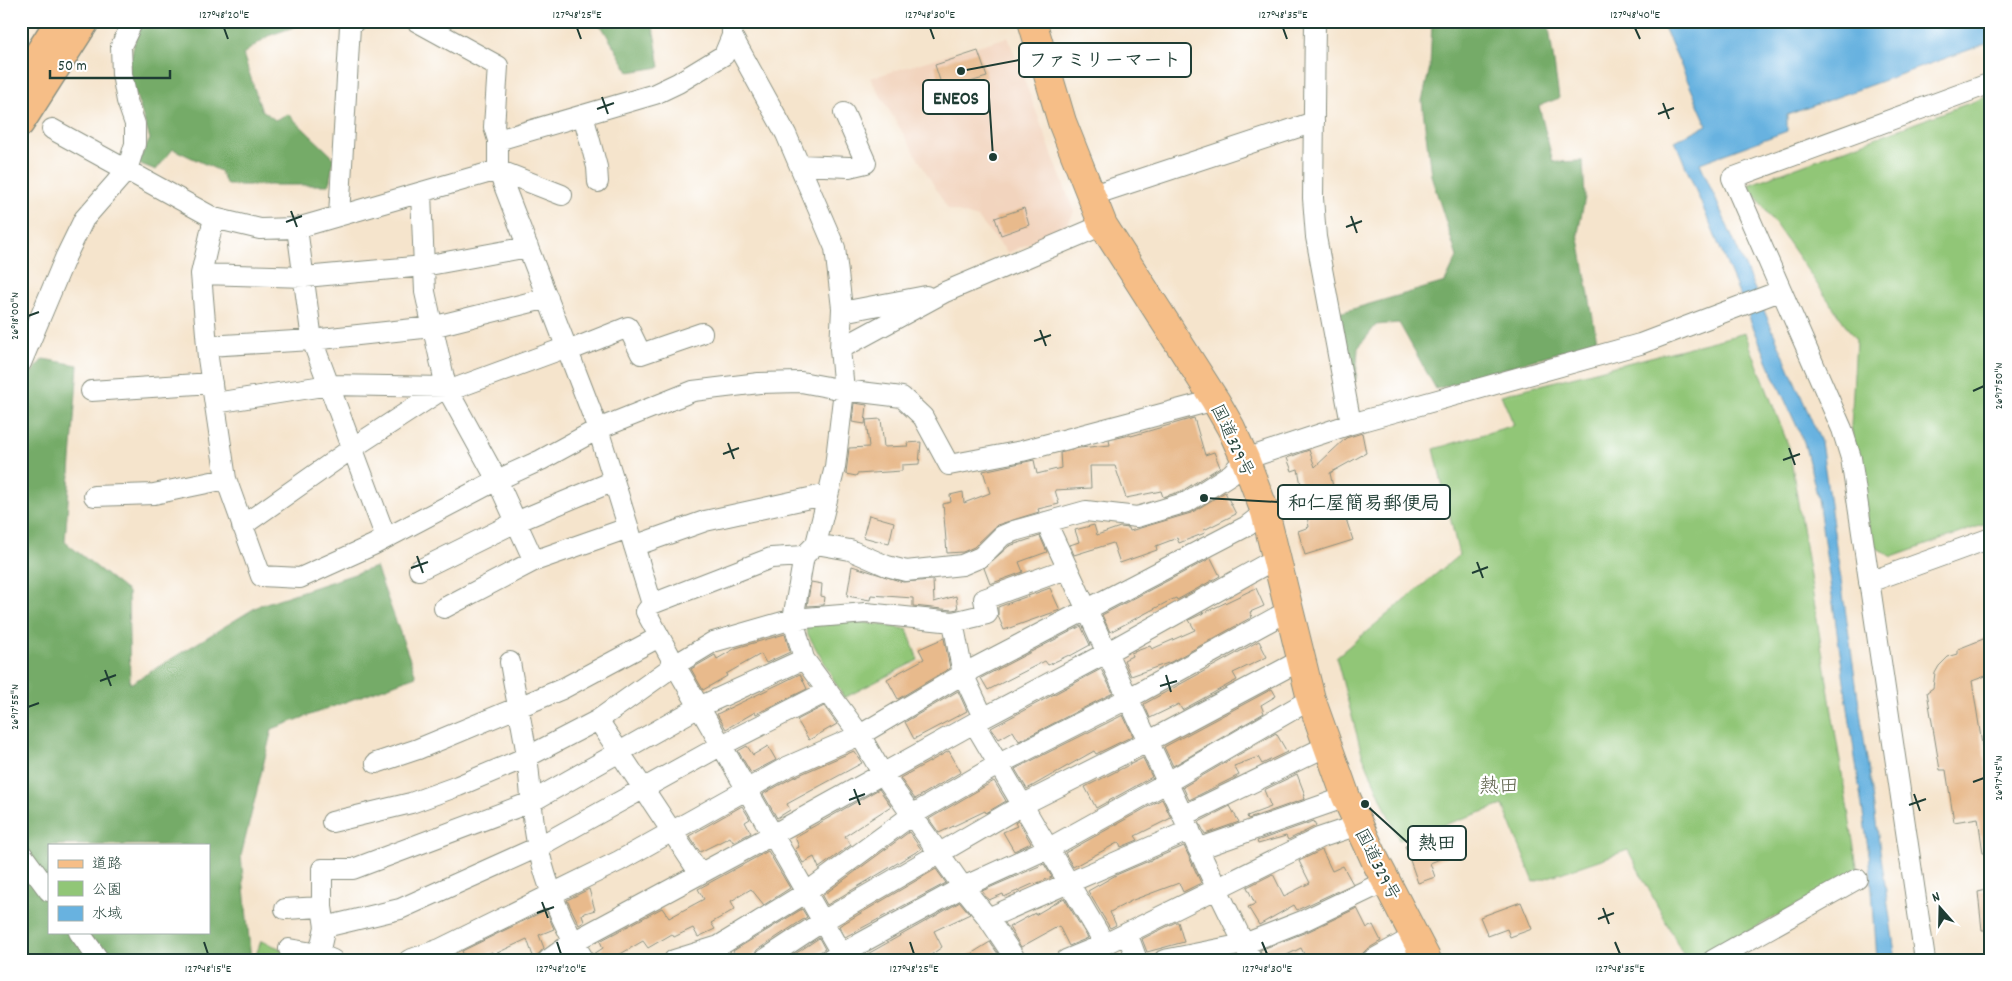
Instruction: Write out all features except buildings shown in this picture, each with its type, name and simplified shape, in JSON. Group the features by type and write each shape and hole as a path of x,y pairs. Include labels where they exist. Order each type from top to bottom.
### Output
{"highway":[{"name":"国道329号","path":"1032,21 1062,122 1103,225 1215,400 1245,459 1265,512 1311,699 1327,746 1358,825 1421,948"}],"main road":[{"path":"21,79 58,21"},
{"path":"21,124 87,21"}],"street":[{"path":"21,362 66,256 84,219 127,170 135,144 135,124 127,101 122,74 121,46 133,21"},
{"path":"338,216 350,26 355,21"},
{"path":"416,21 498,66 494,127 498,140 498,170 598,429 652,604"},
{"path":"1315,21 1313,198 1316,237 1351,424"},
{"path":"498,140 655,94 678,84 724,55 732,28"},
{"path":"732,28 786,134 835,248 842,312 840,349 844,390 835,467 792,619 804,658 860,735 882,773 912,816 963,887 988,918 1016,960"},
{"path":"1925,960 1851,458 1842,428 1780,291 1732,178 1991,82"},
{"path":"800,165 850,167 866,163 844,113"},
{"path":"583,115 597,167 598,182"},
{"path":"1090,196 1314,122"},
{"path":"52,129 214,218 260,229 297,228 498,170 562,195"},
{"path":"421,193 425,292 447,389 497,480 534,562"},
{"path":"214,218 201,274 207,346 226,479 261,576 300,578 386,538 497,480 542,460 598,429 693,391 759,382 801,382 844,390 902,397 923,417 949,465 1022,451 1215,400"},
{"path":"840,349 945,292 1103,225"},
{"path":"297,228 312,340 354,448 386,538"},
{"path":"201,274 304,277 424,266 528,247"},
{"path":"1311,699 1049,848 963,887 839,958 823,921 807,892 646,612 652,604 771,558 810,550 850,550 887,566 906,571 962,565 980,558 1002,536 1014,530 1086,511 1137,517 1187,502 1231,474 1245,459 1351,424 1640,344 1780,291"},
{"path":"842,312 945,292"},
{"path":"207,346 312,340 432,327 548,298"},
{"path":"242,526 354,448 447,389 628,327 641,354 702,333"},
{"path":"91,391 212,383"},
{"path":"215,403 329,385 447,389"},
{"path":"94,496 154,494 226,479"},
{"path":"419,570 516,522 614,481"},
{"path":"444,608 534,562 631,537 828,494"},
{"path":"409,960 440,949 552,894 673,831 787,767 860,735 963,674 1247,526 1265,512"},
{"path":"1046,522 1066,569 1108,652 1198,849 1248,952"},
{"path":"1869,582 1991,538"},
{"path":"548,960 573,942 774,834 978,720 1108,652 1275,558"},
{"path":"332,822 410,803 458,786 527,757 598,720 675,665 713,642 792,619 866,612 953,622 987,614 984,600 1066,569"},
{"path":"674,960 719,946 807,892 912,816 1000,764 1129,698 1288,611"},
{"path":"953,622 963,674 978,720 1000,764 1105,944"},
{"path":"376,763 418,749 562,689 660,637"},
{"path":"289,949 326,957 322,907 322,869 353,869 531,802 699,707 804,658"},
{"path":"764,960 823,921 1024,804 1149,741 1301,660"},
{"path":"510,662 527,757 538,847 554,903 584,960"},
{"path":"325,927 400,908 538,847 722,745 828,691"},
{"path":"598,720 645,788 700,874"},
{"path":"988,918 1069,882 1186,823 1327,746"},
{"path":"1198,849 1346,797"},
{"path":"1066,960 1127,934 1318,838 1358,825"},
{"path":"21,853 48,890"},
{"path":"1712,960 1857,879"},
{"path":"1164,960 1248,952 1305,920 1386,881"},
{"path":"285,909 322,907"},
{"path":"80,934 99,960"},
{"path":"1127,934 1138,960"},
{"path":"1372,960 1421,948"}],"shaded area":[{"path":"1008,37 1074,212 1067,226 1008,253 978,218 948,209 870,78"}],"green space":[{"path":"145,21 311,21 268,36 243,54 261,109 275,120 288,114 334,158 329,185 227,185 220,171 173,149 156,170 138,163 150,139 128,70 136,36"},
{"path":"593,21 652,21 660,67 629,72 602,27"},
{"path":"1432,21 1548,21 1559,98 1539,106 1553,162 1583,161 1585,197 1578,233 1597,341 1436,389 1399,323 1376,325 1358,348 1356,379 1350,387 1339,313 1445,282 1457,257 1431,175 1422,101 1430,67"},
{"path":"1991,95 1991,522 1892,557 1872,545 1851,426 1856,340 1748,185"},
{"path":"1745,333 1789,447 1858,872 1695,960 1686,960 1628,850 1534,882 1503,805 1399,840 1362,754 1336,657 1459,555 1434,449 1514,425 1501,395"},
{"path":"43,359 78,365 65,542 128,592 130,684 260,605 376,567 416,676 272,729 241,856 251,960 21,960 21,385"},
{"path":"856,621 907,629 918,660 844,698 806,631 807,623"},
{"path":"261,941 311,960 262,960 256,955"}],"water":[{"path":"1664,21 1991,21 1991,42 1787,115 1787,131 1700,163 1821,442 1896,960 1877,960 1870,862 1818,499 1804,442 1773,374 1675,141 1707,125 1664,27"}],"tunnel":[{"path":"21,110 52,129"}],"place":[{"name":"ファミリーマート","path":"961,71"},
{"name":"ENEOS","path":"993,157"},
{"name":"和仁屋簡易郵便局","path":"1204,498"},
{"name":"熱田","path":"1365,804"}],"district":[{"name":"熱田","path":"1499,785"}]}
